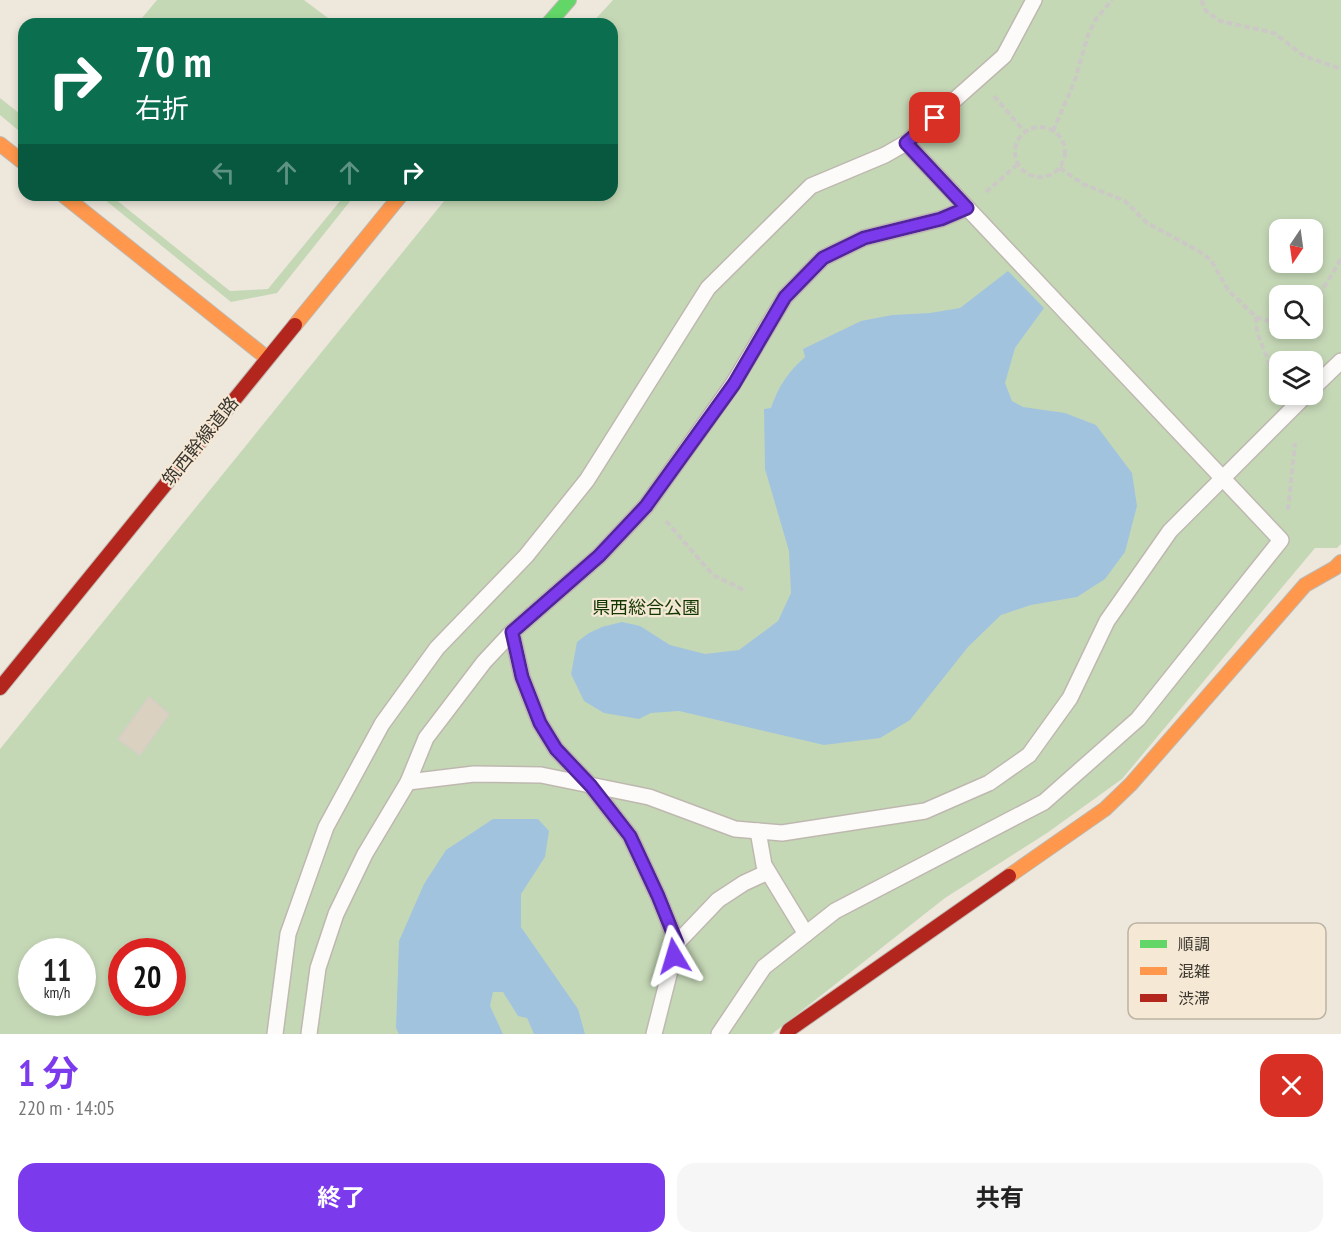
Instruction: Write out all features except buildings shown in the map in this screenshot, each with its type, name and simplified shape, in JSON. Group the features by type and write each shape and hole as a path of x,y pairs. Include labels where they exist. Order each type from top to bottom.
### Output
{"street":[{"path":"553,18 569,0"},
{"path":"0,144 18,158"},
{"path":"71,201 267,358"},
{"name":"筑西幹線道路","path":"0,688 395,201"},
{"path":"787,1034 1105,809 1131,783 1305,585 1335,568 1341,562"}],"lane":[{"path":"275,1034 288,934 326,827 382,724 437,648 526,556 587,480 708,288 811,186 885,155 906,143 1004,56 1034,0"},
{"path":"720,1034 764,967 835,911 1044,802 1138,719 1281,540 906,143"},
{"path":"309,1034 318,968 336,914 365,854 408,782 426,738 483,662 512,632 599,556 649,501 734,384 785,297 823,258 864,238 941,219 967,208"},
{"path":"1323,378 1341,361"},
{"path":"408,782 474,774 541,775 649,797 735,829 782,833 925,811 989,783 1029,755 1070,698 1107,621 1170,531 1296,405"},
{"path":"512,632 522,677 540,723 556,749 591,786 630,836 677,943"},
{"path":"758,831 764,865 806,934"},
{"path":"654,1034 677,943 718,900 768,872"}],"path":[{"path":"1053,131 1075,80 1088,35 1096,19 1112,0"},
{"path":"1201,0 1206,11 1220,21 1274,33 1304,56 1341,69"},
{"path":"978,79 1025,132"},
{"path":"1037,127 1053,131 1064,144 1065,152 1060,168 1046,177 1029,176 1017,165 1014,157 1017,141 1025,132 1037,127"},
{"path":"967,208 1017,165"},
{"path":"1060,168 1083,184 1125,201 1147,223 1211,260 1228,290 1256,318 1269,321"},
{"path":"1323,289 1341,258"},
{"path":"1256,318 1257,332 1269,362"},
{"path":"1281,540 1289,505 1296,444 1288,413"},
{"path":"649,501 713,575 746,591"}],"green space":[{"path":"157,0 304,0 328,18 142,18"},
{"name":"県西総合公園","path":"613,0 1341,0 1341,544 1337,548 1315,548 1122,779 1047,833 945,898 772,1034 0,1034 0,749 444,201 618,201 618,18 596,18"},
{"path":"0,98 18,112 18,130 0,115"},
{"path":"106,201 118,201 230,291 268,289 340,201 350,201 277,293 231,302"}],"water":[{"path":"1008,271 1044,308 1015,348 1005,383 1012,401 1023,407 1065,413 1096,425 1132,473 1137,506 1125,552 1105,579 1077,597 1031,605 1001,615 968,647 910,720 880,738 824,745 679,711 651,713 639,719 604,713 584,701 571,674 577,642 602,627 622,622 640,626 670,645 705,654 739,650 778,621 791,593 789,551 765,469 764,409 771,408 784,380 805,357 803,349 861,321 892,315 930,313 960,308"},
{"path":"493,819 538,819 549,831 545,857 521,894 521,927 578,1009 585,1034 534,1034 527,1018 518,1016 503,992 493,992 490,1006 503,1034 399,1034 396,1028 399,941 424,884 446,850"}],"traffic: fast":[{"path":"553,18 569,0"}],"traffic: slow":[{"path":"0,144 18,158"},
{"path":"71,201 267,358"},
{"path":"295,325 396,201"},
{"path":"1009,876 1105,809 1131,784 1305,585 1335,568 1341,562"}],"traffic: jam":[{"path":"0,688 295,325"},
{"path":"787,1034 789,1030 1009,876"}],"route":[{"path":"674,956 677,943 630,836 591,786 556,749 540,723 522,677 512,632 599,556 646,506 734,384 785,297 823,258 864,238 941,219 967,208 906,143 935,118"}]}
